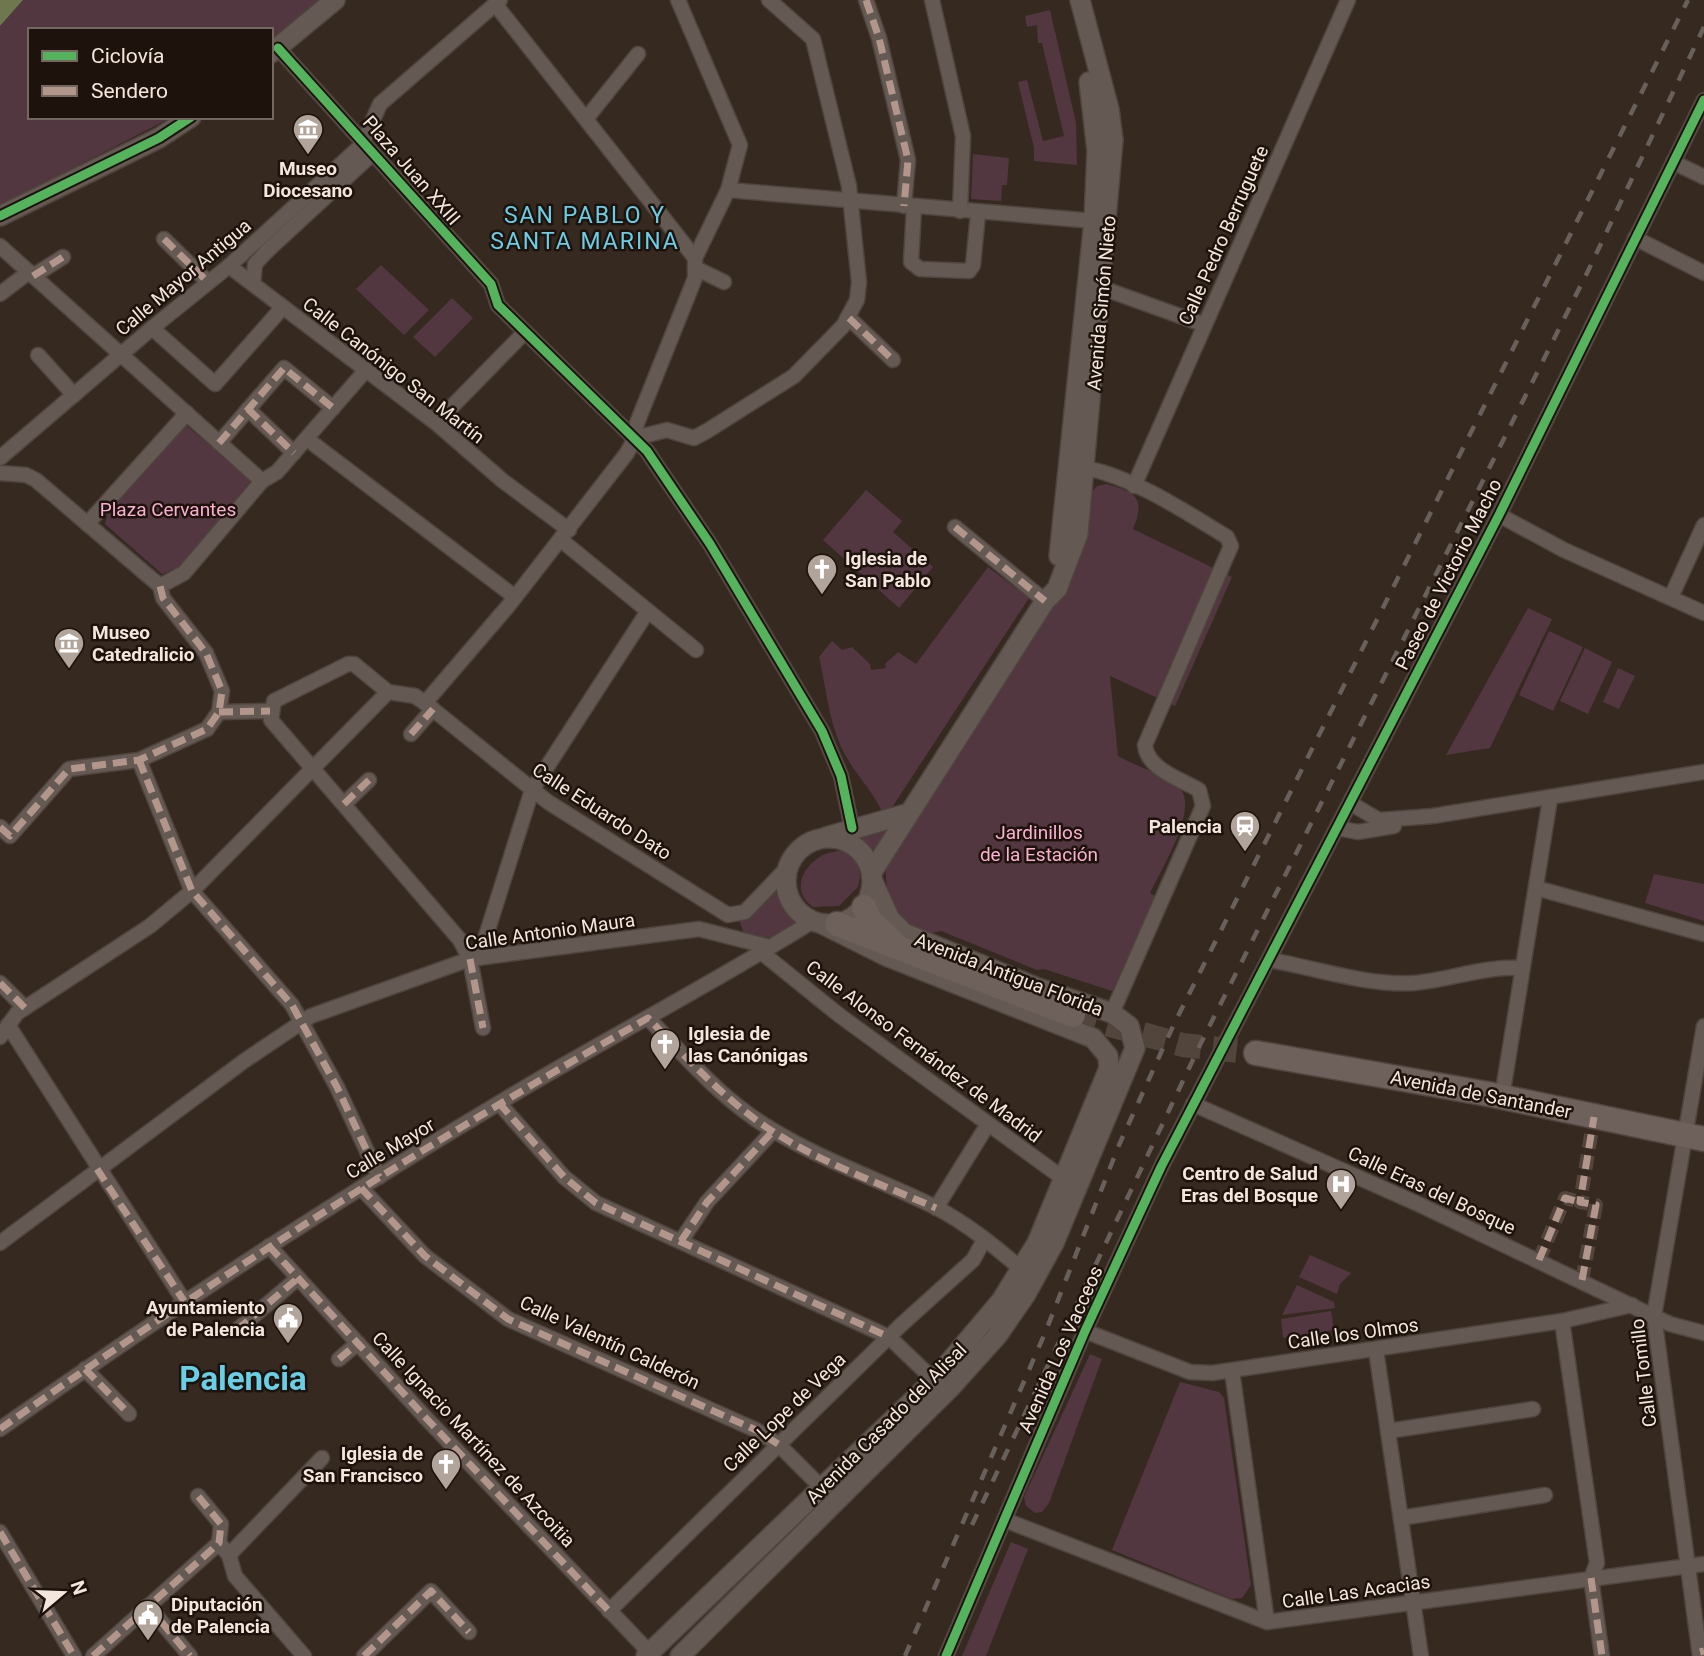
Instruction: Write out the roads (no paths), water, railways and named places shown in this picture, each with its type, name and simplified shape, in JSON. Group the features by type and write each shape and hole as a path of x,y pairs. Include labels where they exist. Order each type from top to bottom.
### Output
{"highway":[{"path":"864,907 880,932 901,948"},
{"path":"824,923 901,948 1073,1015"},
{"name":"Avenida de Santander","path":"1256,1053 1502,1097 1694,1137"}],"main road":[{"path":"274,51 335,0"},
{"name":"Avenida Simón Nieto","path":"1045,601 1064,536 1094,221 1097,151 1094,104 1069,0"},
{"name":"Avenida Simón Nieto","path":"872,877 905,814 1045,601 1057,589 1078,534 1102,288 1113,140 1109,109 1080,0"},
{"path":"0,216 159,138 188,119"},
{"path":"1083,340 1090,328 1092,298 1097,289 1102,288 1094,275 1097,242 1094,221"},
{"path":"1064,536 1073,522 1077,477 1086,468 1079,456 1083,419 1077,402"},
{"path":"820,838 848,842 863,854 872,877 864,907 856,915 824,923 795,908 790,898 787,888 789,866 801,848 820,838 905,814"},
{"name":"Avenida Antigua Florida","path":"872,877 890,919 916,940 986,965 1038,988 1112,1013 1129,1026"},
{"name":"Avenida Antigua Florida","path":"824,923 886,956 1093,1038"},
{"path":"1093,1038 1112,1013"},
{"name":"Avenida Casado del Alisal","path":"649,1655 934,1380 1054,1243 1135,1048 1129,1026"},
{"name":"Avenida Casado del Alisal","path":"680,1656 951,1387 998,1336 1028,1274 1037,1243 1108,1068 1108,1056 1093,1038"}],"street":[{"path":"411,734 429,706 565,535 635,438 637,422 695,278 695,263 728,190 740,145 678,0"},
{"path":"635,438 667,430 689,438 700,436 794,376 849,318 857,300 859,282 850,201 813,39 769,0"},
{"path":"932,0 963,136 960,211"},
{"name":"Calle Pedro Berruguete","path":"1134,486 1348,0"},
{"path":"870,1 908,160 911,262 920,270 969,271 973,265 978,214"},
{"path":"497,2 695,263 724,282"},
{"name":"Calle Mayor Antigua","path":"253,284 255,264 366,150 380,104 497,2"},
{"name":"Plaza Juan XXIII","path":"274,51 356,132 366,150 491,284 498,305 635,438 687,508 822,731 841,776 852,828"},
{"path":"586,119 638,54"},
{"name":"Paseo de Victorio Macho","path":"1216,1061 1499,514 1704,100"},
{"name":"Calle Mayor Antigua","path":"0,458 366,150"},
{"path":"1673,162 1704,177"},
{"path":"728,190 978,214 1094,221"},
{"path":"1635,238 1704,273"},
{"path":"164,239 208,282"},
{"path":"0,246 262,481"},
{"path":"0,294 63,257"},
{"name":"Calle Canónigo San Martín","path":"229,266 436,423 648,611 696,650"},
{"path":"1102,288 1205,325"},
{"path":"152,328 215,384 283,307"},
{"path":"849,318 893,360"},
{"path":"436,423 525,332"},
{"path":"38,355 74,395"},
{"path":"219,443 284,368 333,408"},
{"path":"160,586 184,573 262,481 276,472 294,453 366,370"},
{"path":"248,410 294,453"},
{"path":"87,524 187,413"},
{"path":"307,439 515,597"},
{"path":"1086,468 1103,472 1134,486 1227,537 1231,546 1230,555 1145,745 1146,755 1151,762 1199,790 1203,806 1112,1013"},
{"path":"0,473 26,475 36,480 160,586 163,598 206,653 222,691 219,712 207,729 139,761 69,769 10,836 0,827"},
{"path":"1499,514 1564,550 1704,612"},
{"path":"955,527 1045,601"},
{"path":"1671,597 1703,531"},
{"path":"483,1028 474,958 532,790 648,611"},
{"path":"184,1301 4,1031 25,1008 150,926 192,891 313,768 388,692 351,663 274,701 270,711 271,720 313,768 344,804 460,940 474,958"},
{"name":"Calle Eduardo Dato","path":"388,692 415,696 532,790 728,915 745,912 789,866"},
{"path":"219,712 270,711"},
{"path":"139,761 192,891 292,1005 337,1087 379,1177"},
{"path":"1337,828 1358,832 1433,816 1704,772"},
{"path":"344,804 369,780"},
{"path":"1502,1097 1520,968 1550,799"},
{"path":"1350,803 1379,820 1433,816"},
{"path":"1536,888 1704,934"},
{"name":"Calle Mayor","path":"0,1429 184,1301 499,1103 766,950 824,923"},
{"name":"Calle Antonio Maura","path":"0,1243 300,1021 474,958 699,929 766,950"},
{"name":"Calle Alonso Fernández de Madrid","path":"766,950 839,1015 1064,1179"},
{"path":"1270,960 1386,982 1414,983 1505,967 1520,968"},
{"path":"0,983 25,1008"},
{"path":"648,1018 718,1090 770,1129 819,1156 936,1208 1028,1274"},
{"name":"Calle Tomillo","path":"1700,1656 1654,1316 1694,1137 1704,1026"},
{"name":"Avenida Los Vacceos","path":"946,1656 1085,1331 1216,1061"},
{"path":"499,1103 579,1191 596,1203 890,1337 934,1380"},
{"name":"Calle Eras del Bosque","path":"1193,1104 1416,1203 1654,1316 1704,1333"},
{"path":"936,1208 988,1124"},
{"path":"681,1241 707,1202 770,1129"},
{"name":"Calle Valentín Calderón","path":"361,1188 395,1228 425,1256 508,1318 756,1430 778,1444 822,1488"},
{"name":"Calle Lope de Vega","path":"609,1611 778,1444 973,1260 984,1240"},
{"name":"Calle Ignacio Martínez de Azcoitia","path":"270,1246 649,1655"},
{"path":"237,1331 298,1278"},
{"path":"1603,1314 1605,1291"},
{"name":"Calle los Olmos","path":"1085,1331 1190,1372 1232,1371 1562,1321 1603,1314 1632,1305"},
{"path":"1562,1321 1597,1563 1591,1578 1602,1656"},
{"path":"339,1359 358,1343"},
{"path":"1376,1350 1422,1656"},
{"path":"85,1369 129,1414"},
{"path":"1232,1371 1267,1622"},
{"path":"1388,1431 1533,1409"},
{"path":"229,1555 322,1458"},
{"path":"1401,1518 1545,1495"},
{"path":"198,1496 220,1524 219,1543 229,1555 235,1576 304,1656"},
{"name":"Calle Las Acacias","path":"1005,1520 1267,1622 1704,1564"},
{"path":"0,1532 74,1656"},
{"path":"93,1656 219,1543"},
{"path":"365,1656 431,1591 469,1632"},
{"path":"148,1606 190,1656"}],"tunnel":[{"path":"1073,1015 1183,1045 1256,1053"},
{"path":"1582,1280 1596,1205 1580,1202 1594,1117"},
{"path":"1539,1260 1565,1198 1580,1202"}],"railway":[{"path":"905,1656 1045,1333 1119,1145 1174,1024 1688,0"},
{"path":"972,1525 1200,1045 1588,271 1704,27"}],"place":[{"name":"Museo Diocesano","path":"308,156"},
{"name":"Iglesia de San Pablo","path":"822,596"},
{"name":"Museo Catedralicio","path":"69,670"},
{"name":"Palencia","path":"1245,853"},
{"name":"Iglesia de las Canónigas","path":"665,1071"},
{"name":"Centro de Salud Eras del Bosque","path":"1341,1211"},
{"name":"Ayuntamiento de Palencia","path":"288,1345"},
{"name":"Iglesia de San Francisco","path":"446,1491"},
{"name":"Diputación de Palencia","path":"148,1642"}],"district":[{"name":"SAN PABLO Y SANTA MARINA","path":"585,228"},
{"name":"Palencia","path":"243,1378"}],"park label":[{"name":"Plaza Cervantes","path":"168,509"},
{"name":"Jardinillos de la Estación","path":"1039,843"}]}
